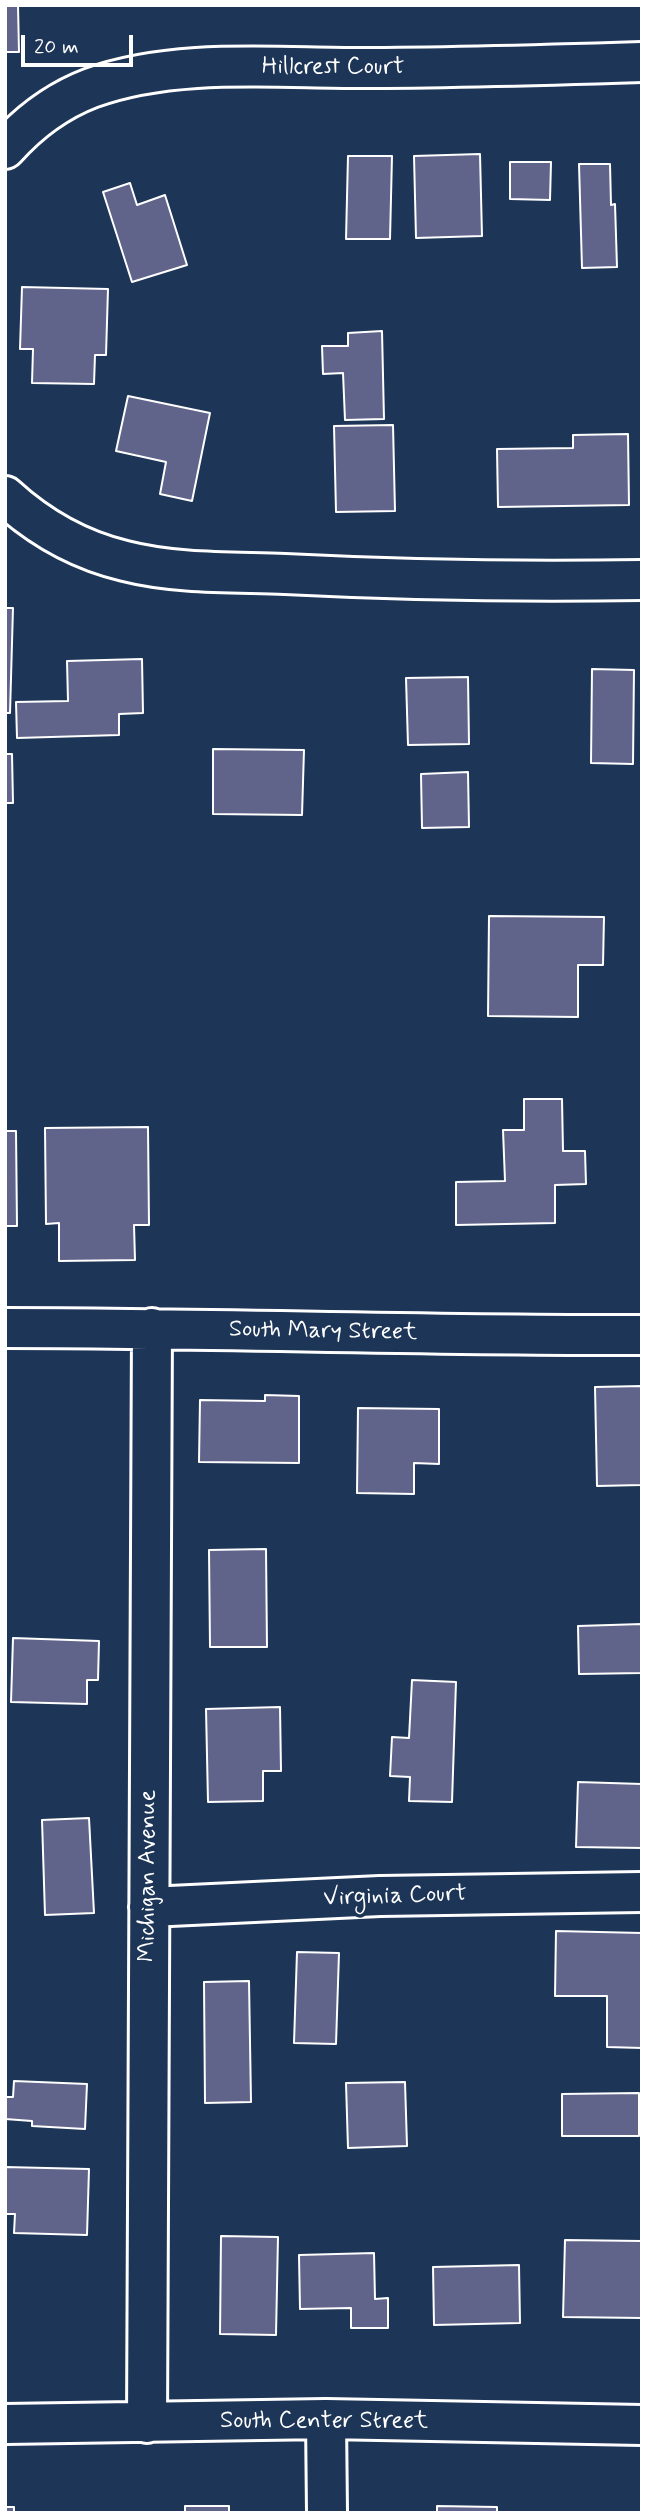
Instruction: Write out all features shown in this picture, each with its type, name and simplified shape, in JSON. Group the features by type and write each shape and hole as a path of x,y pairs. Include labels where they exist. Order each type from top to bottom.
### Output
{"street":[{"name":"Hillcrest Court","path":"5,149 18,134 52,107 92,88 156,72 210,68 448,68 642,62"},
{"path":"5,496 31,519 72,543 126,562 187,570 349,578 642,580"},
{"name":"South Mary Street","path":"5,1328 152,1328 478,1336 642,1335"},
{"name":"Michigan Avenue","path":"147,2423 152,1328"},
{"name":"Virginia Court","path":"149,1907 380,1896 642,1892"},
{"path":"326,2419 327,2513"},
{"name":"South Center Street","path":"5,2424 326,2419 642,2425"}],"building":[{"path":"5,5 18,5 19,52 5,52"},
{"path":"480,154 482,236 416,238 414,156"},
{"path":"348,156 392,156 390,239 346,239"},
{"path":"510,162 551,162 550,200 510,199"},
{"path":"579,164 610,164 611,205 615,204 617,267 582,268"},
{"path":"130,183 137,205 165,195 187,265 132,282 103,192"},
{"path":"22,287 108,289 106,355 95,355 94,384 32,383 33,349 20,349"},
{"path":"382,331 384,419 345,420 343,373 323,374 322,346 348,346 348,333"},
{"path":"128,396 210,413 192,501 160,494 166,462 116,451"},
{"path":"393,425 395,511 336,512 334,426"},
{"path":"628,434 629,505 498,507 497,449 573,448 573,435"},
{"path":"5,608 13,608 10,713 5,713"},
{"path":"142,659 143,713 119,714 119,735 17,738 16,702 68,701 67,661"},
{"path":"592,669 634,670 633,764 591,763"},
{"path":"468,677 469,744 408,745 406,678"},
{"path":"213,749 304,750 302,815 213,814"},
{"path":"5,754 12,754 13,803 5,803"},
{"path":"468,772 469,827 422,828 421,774"},
{"path":"489,916 604,917 603,965 578,965 578,1017 488,1016"},
{"path":"524,1099 562,1099 563,1151 585,1151 586,1184 555,1185 555,1223 456,1225 456,1182 505,1181 503,1130 524,1130"},
{"path":"148,1127 149,1225 134,1225 135,1260 59,1261 59,1223 46,1224 45,1128"},
{"path":"5,1131 16,1131 17,1226 5,1226"},
{"path":"642,1386 642,1485 597,1486 595,1387"},
{"path":"265,1395 299,1396 299,1463 199,1462 200,1400 265,1401"},
{"path":"358,1408 439,1409 439,1464 414,1463 414,1494 357,1493"},
{"path":"266,1549 267,1647 210,1647 209,1550"},
{"path":"642,1624 642,1673 579,1674 578,1626"},
{"path":"13,1638 99,1641 98,1680 87,1680 87,1704 11,1702"},
{"path":"412,1680 456,1682 452,1802 409,1801 410,1777 390,1776 392,1737 409,1738"},
{"path":"280,1707 281,1771 263,1771 263,1801 208,1802 206,1709"},
{"path":"578,1782 642,1784 642,1848 576,1847"},
{"path":"89,1818 94,1913 45,1915 42,1820"},
{"path":"556,1931 642,1933 642,2048 607,2047 607,1996 555,1996"},
{"path":"297,1952 339,1953 336,2044 294,2043"},
{"path":"249,1981 251,2102 205,2103 204,1982"},
{"path":"14,2081 87,2084 85,2129 32,2126 32,2121 5,2119 5,2097 13,2097"},
{"path":"405,2082 407,2146 348,2148 346,2083"},
{"path":"639,2093 639,2136 562,2136 562,2094"},
{"path":"5,2167 89,2169 87,2235 14,2233 15,2214 5,2214"},
{"path":"221,2236 278,2237 276,2335 220,2334"},
{"path":"565,2240 642,2241 642,2318 563,2317"},
{"path":"374,2253 375,2299 388,2298 388,2328 351,2328 351,2308 300,2309 299,2255"},
{"path":"519,2265 520,2323 434,2325 433,2267"},
{"path":"185,2506 229,2506 229,2513 185,2513"},
{"path":"437,2506 497,2507 497,2513 437,2513"},
{"path":"5,2507 14,2507 14,2513 5,2513"}]}
